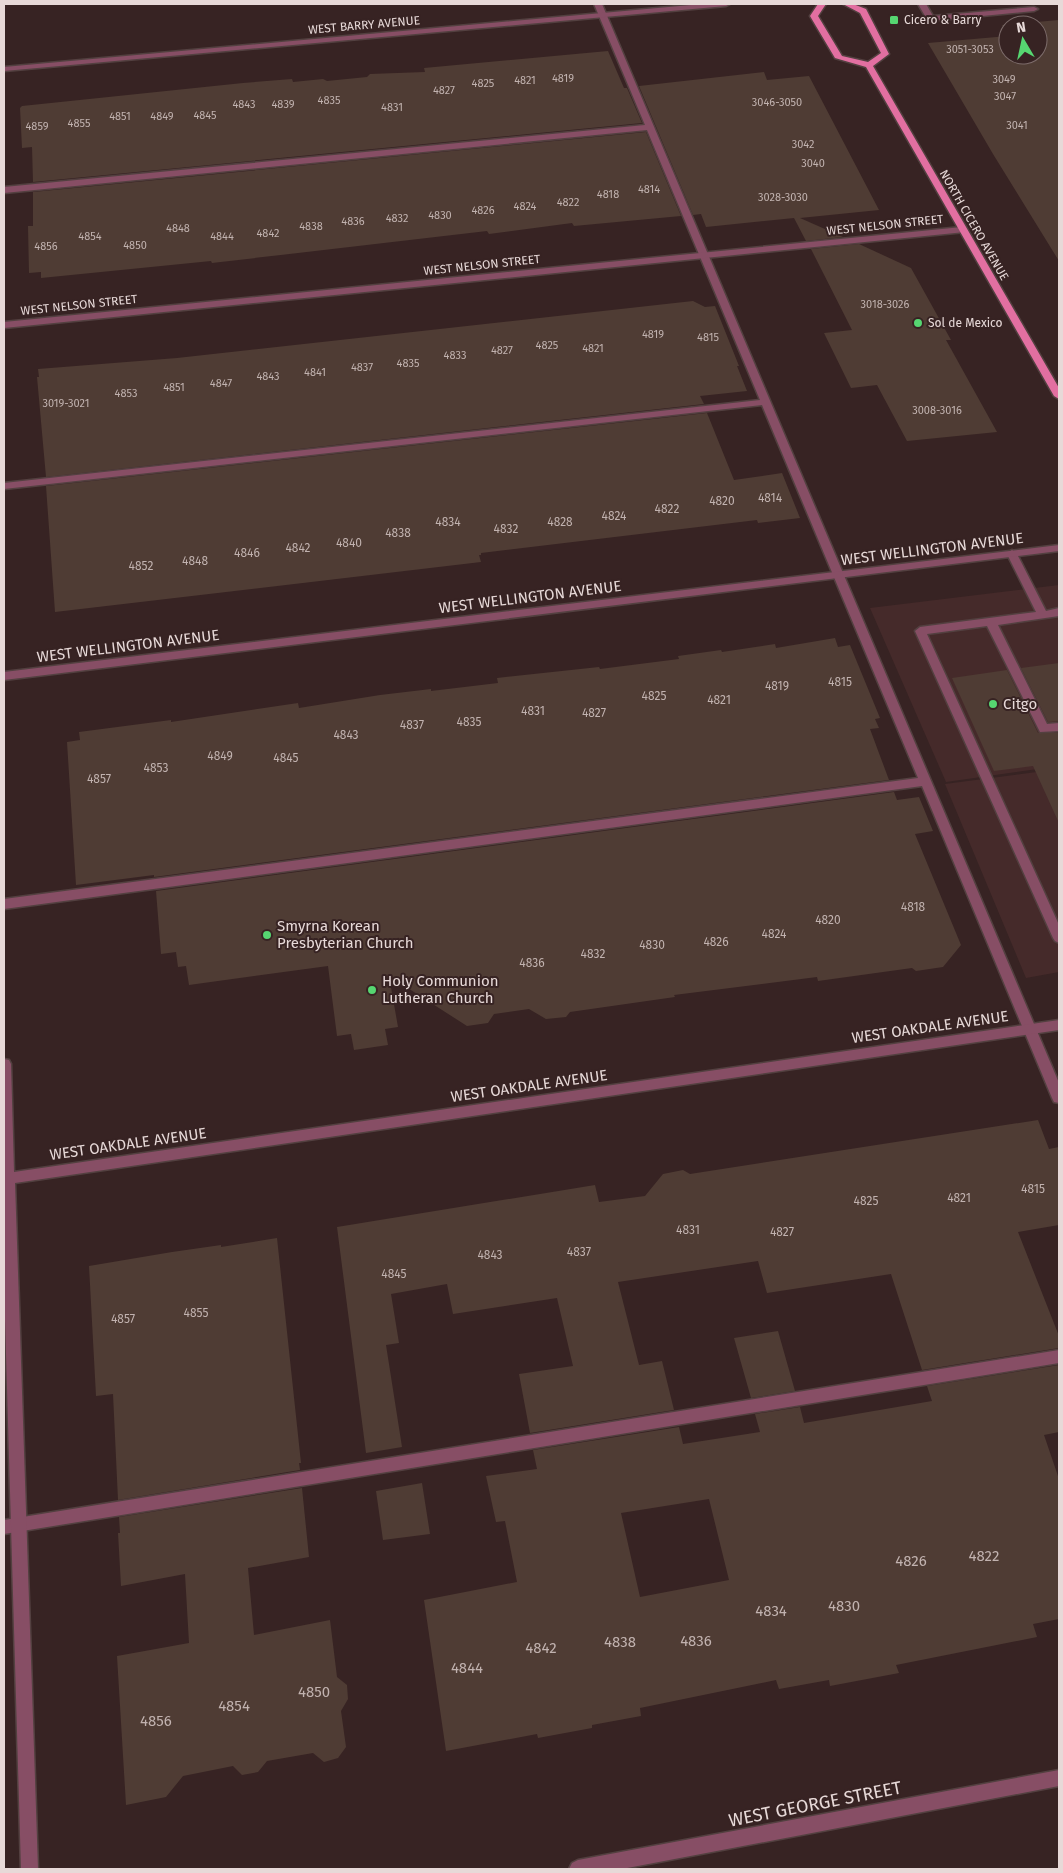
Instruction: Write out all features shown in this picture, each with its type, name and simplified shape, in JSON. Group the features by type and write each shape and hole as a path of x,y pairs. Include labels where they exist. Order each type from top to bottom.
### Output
{"main road":[{"path":"822,4 814,16 839,58 869,65 885,54 863,11 847,4"},
{"name":"NORTH CICERO AVENUE","path":"869,65 1059,396"}],"street":[{"path":"598,4 1059,1098"},
{"name":"WEST BARRY AVENUE","path":"4,69 726,4"},
{"path":"922,4 931,20 1034,8"},
{"path":"4,190 650,127"},
{"name":"WEST NELSON STREET","path":"4,325 962,230"},
{"path":"4,486 766,402"},
{"name":"WEST WELLINGTON AVENUE","path":"4,676 1059,548"},
{"path":"1012,554 1043,614"},
{"path":"1059,612 920,631 1053,911 1059,938"},
{"path":"991,622 1044,729 1059,727"},
{"path":"4,904 926,781"},
{"name":"WEST OAKDALE AVENUE","path":"6,1178 1059,1025"},
{"path":"4,1064 11,1526 29,1869"},
{"path":"11,1526 1059,1356"},
{"name":"WEST GEORGE STREET","path":"578,1869 1059,1778"}],"shaded area":[{"path":"1059,585 1059,766 946,782 870,608"},
{"path":"1059,769 1059,972 1026,978 945,784"}],"building":[{"path":"1059,20 1059,261 928,43 998,37 998,65 1048,65 1048,21"},
{"path":"608,51 642,123 33,182 32,147 22,148 20,108 22,106 243,83 292,79 293,82 323,79 327,81 367,77 370,74 425,72 424,68"},
{"path":"764,72 767,80 809,76 879,210 800,218 843,237 806,241 794,218 706,227 701,214 693,215 639,86"},
{"path":"646,132 681,216 574,226 572,223 489,234 487,231 212,263 211,261 41,278 41,272 29,273 28,226 33,226 33,192"},
{"path":"859,244 911,268 951,340 946,340 997,432 907,441 877,385 851,388 824,333 852,330 811,249"},
{"path":"693,301 705,307 715,306 747,391 700,396 704,404 46,477 37,377 39,377 38,369 177,358"},
{"path":"707,413 734,480 782,473 800,518 758,523 757,520 481,553 479,555 481,562 55,612 46,486"},
{"path":"835,638 838,647 850,645 880,718 875,719 879,728 870,729 889,780 154,877 154,875 76,885 67,742 80,740 79,732 171,720 171,722 298,703 299,708 380,695 498,683 497,678 599,667 600,669 679,659 678,656 721,650 722,652 775,644 776,648"},
{"name":"Citgo","path":"1059,663 1059,721 1048,722 1021,668"},
{"name":"Citgo","path":"1007,670 1038,733 1059,733 1059,823 1033,766 994,771 952,678"},
{"path":"894,792 897,800 919,797 933,831 915,834 961,945 943,967 916,971 912,968 818,981 817,977 674,995 675,997 570,1012 566,1017 546,1019 529,1009 494,1014 488,1023 467,1026 389,976 398,1027 385,1029 388,1045 354,1050 351,1034 337,1036 328,966 189,985 186,966 178,967 176,952 161,954 156,891"},
{"path":"1038,1120 1049,1149 1059,1147 1059,1225 1018,1232 1059,1336 1059,1348 922,1370 891,1274 767,1293 758,1261 618,1282 639,1365 662,1361 674,1410 530,1433 519,1374 573,1366 557,1298 453,1314 447,1284 391,1294 399,1343 386,1345 402,1447 366,1453 337,1227 595,1185 599,1202 645,1196 663,1174 683,1170 690,1174"},
{"path":"277,1238 301,1463 299,1463 300,1470 118,1500 113,1394 96,1396 89,1266 172,1252 221,1245 221,1247"},
{"path":"778,1331 795,1391 751,1398 734,1338"},
{"path":"1059,1365 1059,1432 1044,1435 1059,1479 1059,1619 1033,1624 1037,1637 896,1665 899,1673 830,1686 829,1680 779,1689 776,1680 640,1708 641,1716 592,1725 592,1728 538,1738 537,1734 446,1751 424,1600 517,1582 505,1521 496,1522 486,1476 537,1469 533,1450 679,1427 683,1444 760,1432 755,1414 800,1407 804,1423 932,1401 927,1386","holes":["709,1499 729,1580 640,1597 621,1513"]},
{"path":"422,1483 430,1534 383,1540 376,1491"},
{"path":"302,1488 309,1557 248,1568 254,1635 330,1620 337,1677 347,1685 348,1699 341,1711 346,1747 338,1758 324,1762 313,1753 267,1761 258,1772 242,1775 233,1766 183,1776 166,1797 126,1805 117,1656 189,1643 185,1574 121,1586 119,1517"}],"place":[{"name":"Cicero & Barry","path":"894,20"},
{"name":"Sol de Mexico","path":"918,323"},
{"name":"Citgo","path":"993,704"},
{"name":"Smyrna Korean Presbyterian Church","path":"267,935"},
{"name":"Holy Communion Lutheran Church","path":"372,990"}]}
